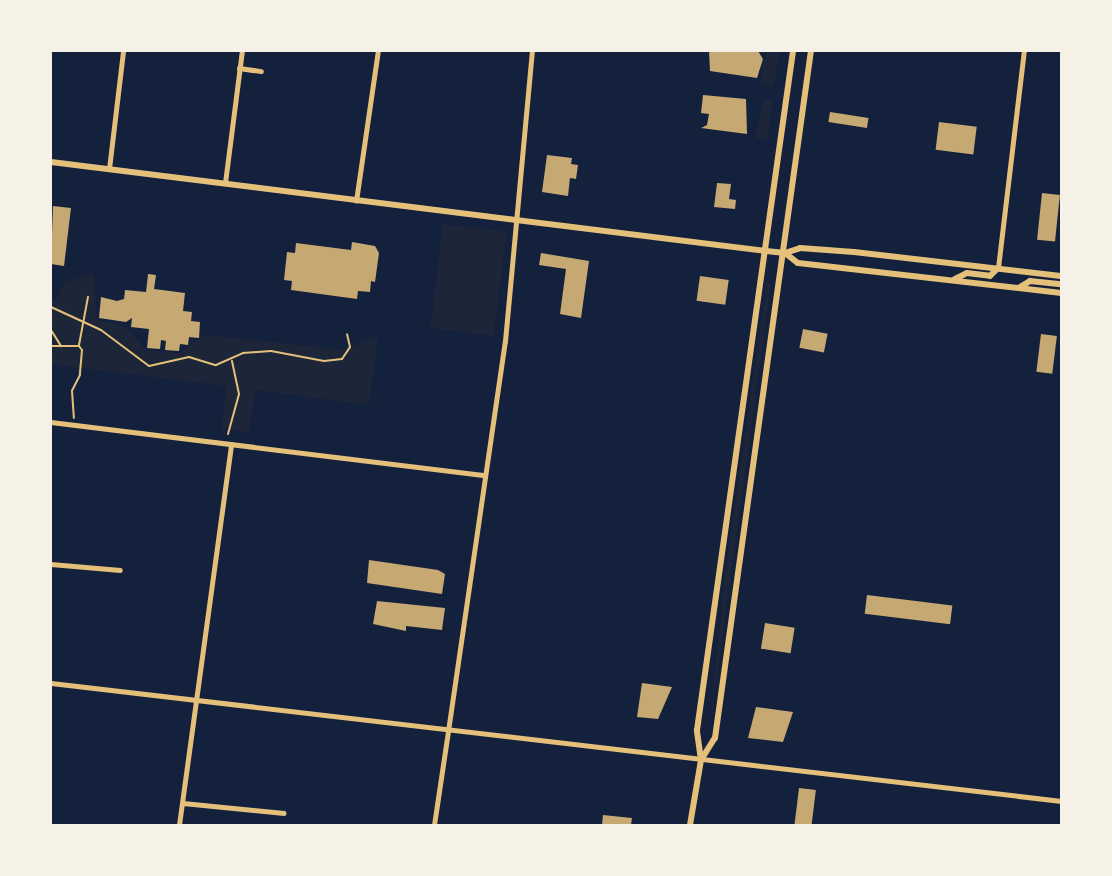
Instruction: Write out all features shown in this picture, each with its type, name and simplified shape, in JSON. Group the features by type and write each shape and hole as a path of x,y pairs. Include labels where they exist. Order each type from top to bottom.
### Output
{"main road":[{"path":"690,825 701,760 696,735 793,51"},
{"path":"701,760 715,738 785,253 811,51"},
{"path":"51,162 356,201 518,218 766,251 785,253 800,248 1061,276"},
{"path":"785,253 799,263 1061,293"},
{"path":"952,280 967,273 990,276 998,268"},
{"path":"1020,288 1030,281 1061,284"}],"street":[{"path":"109,169 123,51"},
{"path":"225,183 242,51"},
{"path":"356,201 378,51"},
{"path":"434,825 485,475 518,218 532,51"},
{"path":"998,268 1024,51"},
{"path":"239,68 261,71"},
{"path":"51,422 485,475"},
{"path":"179,825 231,445"},
{"path":"51,564 120,570"},
{"path":"51,683 1061,801"},
{"path":"183,803 284,813"}],"path":[{"path":"75,425 71,403 80,374 79,346 86,324 88,297"},
{"path":"51,307 86,324 149,366 189,357 216,365 271,351 324,360 342,359 350,347 347,334"},
{"path":"51,330 62,348"},
{"path":"51,346 79,346"},
{"path":"228,434 239,394 232,359"}],"shaded area":[{"path":"766,51 779,51 774,87 760,83"},
{"path":"764,100 773,101 767,140 755,138"},
{"path":"443,224 507,232 494,336 430,328"},
{"path":"94,273 96,319 125,327 146,350 179,353 204,335 346,350 378,336 369,405 255,390 249,432 222,429 226,386 51,364 51,301 56,301 64,282"},
{"path":"767,283 771,284 709,734 725,574"}],"building":[{"path":"709,51 758,51 763,59 757,78 710,71"},
{"path":"703,95 746,99 747,134 701,128 707,125 709,114 701,113"},
{"path":"830,112 869,118 867,128 828,122"},
{"path":"939,122 977,127 973,154 936,150"},
{"path":"547,155 572,158 571,164 578,165 576,179 570,178 568,196 542,192"},
{"path":"717,183 731,184 729,199 736,200 735,209 714,207"},
{"path":"1042,193 1060,195 1055,242 1037,240"},
{"path":"53,206 71,208 64,266 51,264"},
{"path":"352,242 375,246 379,253 375,282 371,281 370,292 358,291 357,299 291,290 292,281 284,280 287,252 295,253 296,243 351,250"},
{"path":"541,253 589,261 581,318 560,314 566,269 539,265"},
{"path":"148,274 156,275 154,289 185,293 183,311 192,312 191,321 200,322 199,338 189,337 188,345 180,344 179,351 165,350 166,341 161,340 160,349 147,348 149,329 131,327 132,318 126,322 99,318 101,297 117,301 124,299 125,290 146,292"},
{"path":"700,276 729,280 725,305 697,301"},
{"path":"803,329 828,334 824,352 799,348"},
{"path":"1041,334 1057,336 1052,374 1036,372"},
{"path":"369,560 438,570 445,574 442,594 367,583"},
{"path":"867,595 952,605 950,624 865,614"},
{"path":"377,601 445,608 442,630 406,626 406,631 373,624"},
{"path":"765,623 795,628 791,653 761,649"},
{"path":"642,683 672,687 658,719 637,717"},
{"path":"756,707 793,712 783,742 748,738"},
{"path":"799,788 816,790 812,825 794,825"},
{"path":"603,815 632,818 631,825 602,825"}]}
